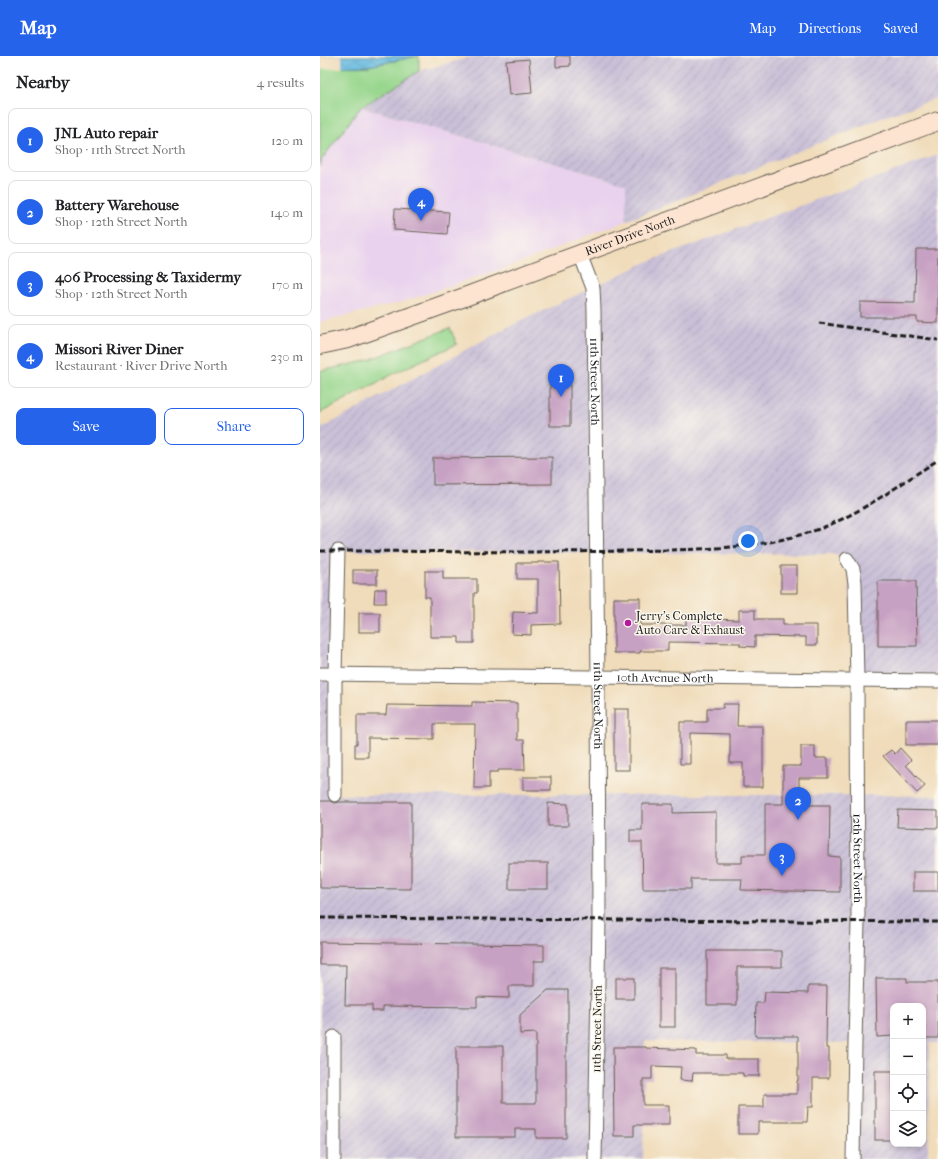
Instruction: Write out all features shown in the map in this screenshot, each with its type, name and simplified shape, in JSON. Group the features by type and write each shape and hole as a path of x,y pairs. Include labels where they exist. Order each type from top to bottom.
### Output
{"main road":[{"name":"River Drive North","path":"320,345 348,339 938,121"}],"street":[{"name":"11th Street North","path":"580,254 593,288 594,310 599,920 595,1159"},
{"path":"335,796 335,674 338,551"},
{"name":"12th Street North","path":"847,559 853,568 855,583 857,680 858,922 853,1159"},
{"name":"10th Avenue North","path":"320,674 938,681"},
{"path":"334,1037 334,1159"}],"shaded area":[{"path":"475,56 938,56 938,98 881,118 626,221 626,184 361,107 419,71"},
{"path":"361,107 626,184 626,221 513,265 402,302 320,322 320,167 322,159"},
{"path":"938,155 938,681 857,680 847,559 832,554 338,551 335,795 938,796 938,1043 929,1043 928,1159 853,1159 855,1043 645,1041 643,1159 320,1159 320,429 508,327 647,262"}],"green space":[{"path":"419,56 419,71 361,107 322,159 320,167 320,67 368,66"},
{"path":"450,328 457,344 399,371 320,413 320,371 366,361"}],"water":[{"path":"320,56 419,56 368,66 320,67"}],"pier":[{"path":"320,56 342,56 342,68 320,69"}],"building":[{"path":"556,56 570,56 570,66 556,67"},
{"path":"529,59 532,93 509,95 506,61"},
{"path":"395,209 449,212 447,234 394,230"},
{"path":"916,249 938,249 938,323 917,322 917,317 860,317 860,302 915,303"},
{"path":"550,379 570,379 570,426 550,426"},
{"path":"552,457 552,484 433,485 433,458"},
{"path":"559,562 560,624 531,625 531,635 512,634 513,612 538,613 538,579 517,579 517,563"},
{"path":"781,566 797,566 797,593 781,593"},
{"path":"353,570 377,570 377,584 353,584"},
{"path":"425,571 443,571 443,579 477,579 477,593 474,593 474,643 459,643 459,637 430,637 430,597 425,597"},
{"path":"878,581 916,581 917,646 878,646"},
{"path":"375,589 386,589 386,603 374,603"},
{"path":"614,598 640,598 640,625 686,625 686,618 739,620 739,610 755,610 755,619 783,619 783,625 817,625 817,645 806,645 806,637 755,636 755,647 740,646 740,643 668,642 668,651 614,653"},
{"path":"359,613 380,613 380,632 359,632"},
{"path":"472,702 517,703 517,740 524,740 525,770 498,770 498,772 489,772 489,788 474,788 475,724 434,724 434,739 368,738 368,757 355,757 355,744 357,744 357,715 386,715 387,705 472,706"},
{"path":"723,704 738,704 737,726 763,726 763,787 743,787 743,763 730,763 730,734 690,733 690,764 680,764 680,722 707,722 707,708 723,708"},
{"path":"614,709 629,709 629,770 614,770"},
{"path":"906,720 938,720 938,745 906,745"},
{"path":"801,746 815,746 815,758 828,758 828,778 799,778 799,805 830,805 829,856 840,857 840,892 741,890 742,879 691,879 691,889 643,889 642,842 630,842 630,830 642,830 642,804 673,804 673,813 716,812 716,863 742,863 742,855 765,855 765,804 783,804 783,766 801,766"},
{"path":"900,748 911,760 906,765 925,786 917,793 883,756 891,750 895,754"},
{"path":"523,777 551,777 551,790 523,790"},
{"path":"320,801 330,801 335,803 411,802 411,889 320,888"},
{"path":"548,803 568,804 568,826 548,826"},
{"path":"898,810 938,811 938,828 897,827"},
{"path":"509,863 548,863 548,889 509,889"},
{"path":"913,872 938,872 938,891 913,891"},
{"path":"320,942 544,945 544,961 534,961 534,986 509,986 509,998 477,997 477,1007 383,1006 383,1011 372,1011 372,1005 345,1005 346,965 320,965"},
{"path":"707,951 782,951 782,967 737,967 737,1005 707,1005"},
{"path":"659,968 675,968 675,1027 659,1027"},
{"path":"616,978 634,978 634,999 616,999"},
{"path":"876,978 907,978 907,982 938,982 938,1038 926,1038 926,1003 890,1003 890,1036 877,1037"},
{"path":"808,986 827,986 826,1048 829,1048 829,1078 813,1078 813,1107 808,1107 807,1122 758,1122 758,1134 738,1134 738,1107 764,1107 764,1094 797,1094 798,1036 755,1036 756,1003 764,1003 765,992 808,993"},
{"path":"548,990 568,990 568,1033 566,1033 566,1138 536,1138 536,1129 515,1129 515,1137 456,1137 456,1046 503,1046 503,1103 536,1103 536,1033 520,1034 520,1015"},
{"path":"613,1047 696,1050 696,1055 726,1055 726,1059 759,1059 759,1076 743,1076 743,1073 693,1073 692,1081 680,1080 681,1067 652,1066 652,1079 643,1079 643,1105 669,1105 669,1125 634,1125 634,1136 614,1136"},
{"path":"875,1071 890,1071 890,1140 875,1140"}],"railway":[{"path":"819,323 938,340"},
{"path":"320,551 590,552 725,548 748,545 796,536 835,522 880,498 938,460"},
{"path":"320,918 938,922"}],"place":[{"name":"Missori River Diner","path":"421,221"},
{"name":"JNL Auto repair","path":"561,397"},
{"name":"Jerry's Complete Auto Care & Exhaust","path":"628,623"},
{"name":"Battery Warehouse","path":"798,820"},
{"name":"406 Processing & Taxidermy","path":"782,876"}]}
